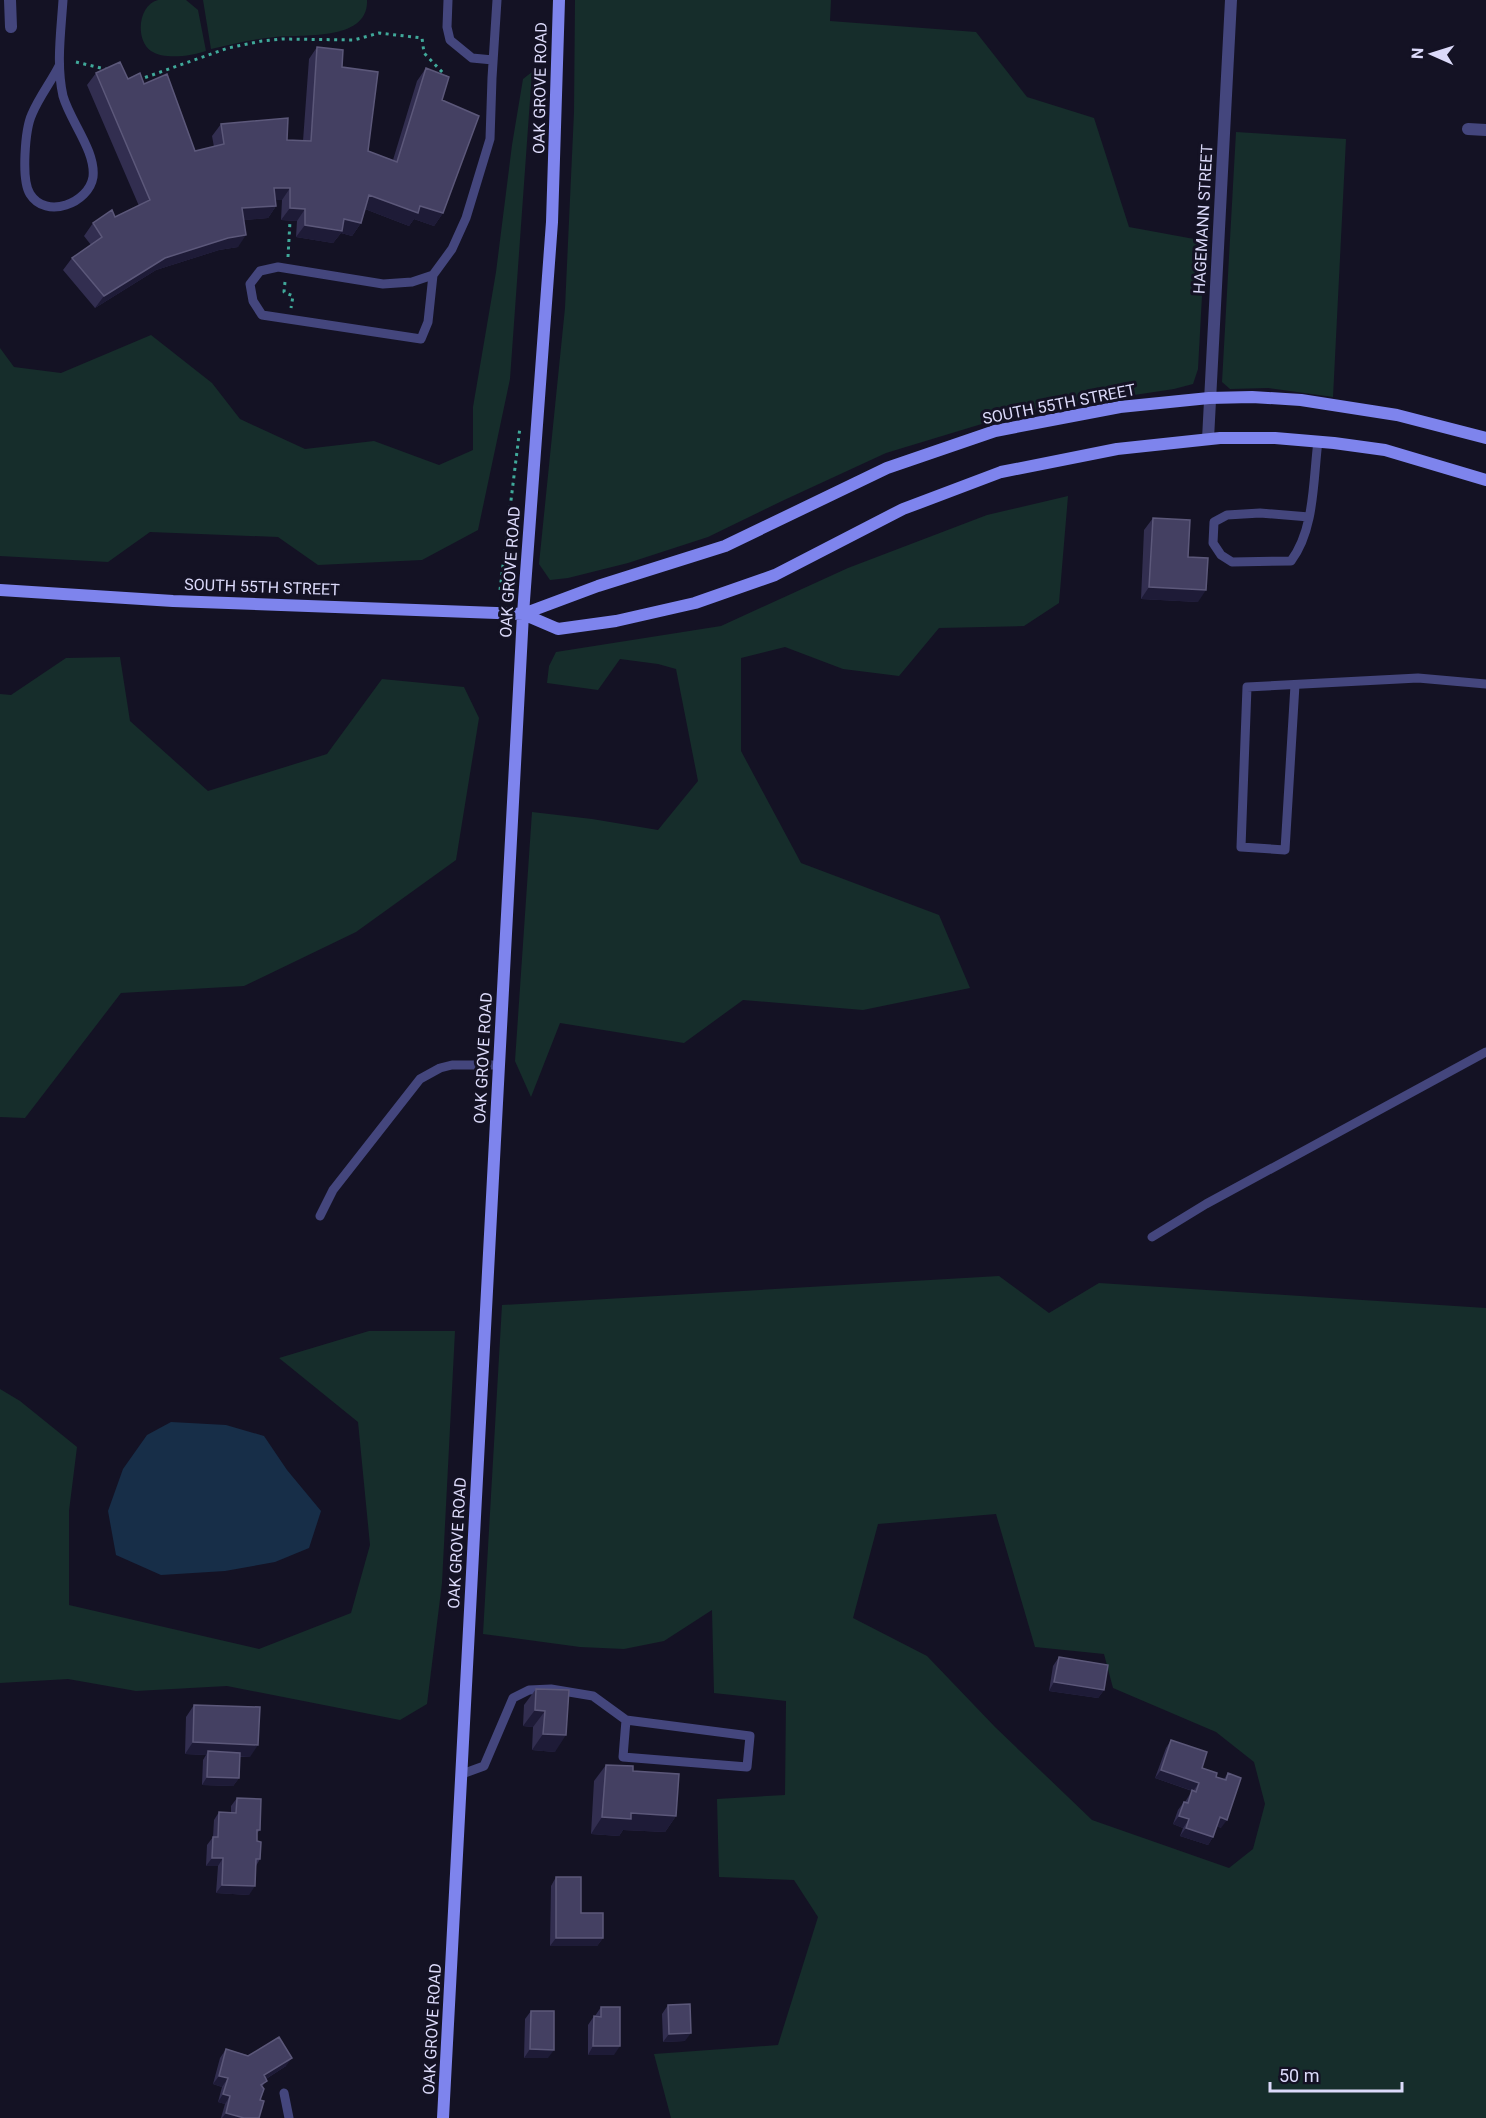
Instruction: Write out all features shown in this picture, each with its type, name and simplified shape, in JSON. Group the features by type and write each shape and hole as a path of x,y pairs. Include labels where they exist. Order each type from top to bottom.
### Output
{"street":[{"path":"10,0 11,27"},
{"name":"OAK GROVE ROAD","path":"443,2118 523,614 552,222 559,0"},
{"name":"HAGEMANN STREET","path":"1208,439 1231,0"},
{"path":"1468,129 1486,130"},
{"name":"SOUTH 55TH STREET","path":"523,614 598,586 725,546 887,468 995,430 1120,407 1209,398 1252,397 1397,414 1486,438"},
{"name":"SOUTH 55TH STREET","path":"0,590 173,600 523,614 558,629 616,621 695,603 775,575 903,509 1001,472 1117,448 1208,439 1275,438 1318,441 1385,450 1486,480"}],"lane":[{"path":"59,66 32,114 27,131 25,173 26,187 30,196 46,206 58,207 68,205 80,198 91,186 93,176 90,156 64,97 59,66 63,0"},
{"path":"448,0 447,27 450,40 472,58 493,60"},
{"path":"434,275 412,282 383,285 278,267 260,271 250,284 253,301 262,315 421,339 428,322 434,275 452,249 466,218 490,139 497,0"},
{"path":"1309,517 1260,513 1227,515 1214,522 1213,543 1221,555 1232,562 1291,561 1300,550 1309,517 1318,441"},
{"path":"1295,685 1285,850 1241,847 1247,687 1418,678 1486,684"},
{"path":"1152,1237 1256,1176 1486,1053"},
{"path":"320,1216 333,1190 420,1079 440,1068 452,1065 499,1065"},
{"path":"462,1774 484,1766 513,1698 529,1690 551,1689 593,1696 626,1720 750,1736 747,1767 622,1757 626,1720"},
{"path":"284,2093 289,2118"}],"path":[{"path":"132,82 228,48 262,41 354,40 379,33 422,38 424,53 446,79"},
{"path":"76,62 108,69 116,74"},
{"path":"500,590 521,420"}],"green space":[{"path":"158,0 186,0 198,10 206,51 186,56 163,56 151,51 146,46 141,31 146,9"},
{"path":"203,0 367,0 365,14 357,23 346,29 316,35 259,39 211,49"},
{"path":"575,0 831,0 830,21 976,32 1027,97 1094,118 1129,227 1205,241 1198,369 1193,384 1174,389 1021,412 886,453 708,537 628,563 568,578 550,580 539,564 565,308 574,112"},
{"path":"532,72 510,379 478,530 422,560 318,565 278,537 150,532 108,562 0,556 0,348 14,367 61,373 151,335 212,383 240,419 305,449 374,441 439,465 473,450 473,407 496,272 512,145 523,79"},
{"path":"1236,132 1346,139 1333,397 1268,388 1230,389 1222,382"},
{"path":"1068,496 1059,603 1024,626 939,628 899,676 843,669 785,647 741,658 741,751 801,863 939,915 970,988 863,1010 743,1000 684,1043 560,1023 531,1097 515,1061 532,812 658,830 698,781 676,669 620,659 598,690 547,683 549,666 556,652 721,626 848,568 987,515"},
{"path":"120,657 130,721 208,791 327,754 382,679 464,687 479,718 456,860 356,932 244,986 121,993 25,1118 0,1117 0,694 11,695 66,658"},
{"path":"999,1276 1049,1313 1099,1283 1486,1308 1486,2118 671,2118 654,2054 778,2045 818,1917 794,1880 719,1877 717,1799 785,1795 786,1701 714,1693 712,1610 664,1641 624,1649 580,1647 483,1634 502,1305","holes":["996,1514 1035,1647 1104,1654 1113,1688 1216,1732 1254,1762 1265,1804 1253,1849 1229,1868 1092,1820 995,1727 927,1656 853,1618 878,1524"]},
{"path":"369,1331 455,1331 442,1583 427,1704 400,1720 227,1686 136,1691 68,1679 0,1683 0,1389 20,1401 77,1447 69,1511 69,1605 259,1649 351,1613 370,1545 358,1422 279,1358"}],"water":[{"path":"171,1422 226,1425 264,1436 287,1470 321,1511 309,1548 275,1562 225,1571 161,1575 116,1555 108,1511 123,1469 147,1435"}],"building":[{"path":"317,47 343,50 342,67 378,72 368,151 397,162 426,68 449,77 442,100 479,116 443,213 420,206 418,213 369,195 361,223 344,219 342,231 305,225 305,209 290,208 290,188 274,188 276,206 242,208 246,235 228,238 165,258 104,296 72,258 102,237 93,223 112,210 115,217 150,200 96,73 120,62 128,79 140,73 144,84 167,74 195,151 224,144 221,124 288,118 287,140 311,141"},
{"path":"1153,518 1190,520 1188,557 1208,558 1206,590 1149,587"},
{"path":"1059,1657 1108,1665 1104,1690 1054,1682"},
{"path":"536,1689 569,1690 566,1735 543,1734 545,1711 535,1710"},
{"path":"194,1705 260,1707 258,1745 193,1742"},
{"path":"1171,1740 1207,1752 1202,1768 1217,1773 1216,1777 1226,1780 1228,1773 1241,1778 1227,1820 1220,1817 1213,1837 1186,1828 1189,1819 1179,1816 1184,1802 1188,1803 1192,1790 1196,1792 1199,1783 1161,1770"},
{"path":"208,1751 240,1753 239,1778 207,1777"},
{"path":"606,1765 633,1766 633,1771 679,1774 676,1816 631,1813 631,1819 602,1817"},
{"path":"237,1798 261,1799 260,1830 257,1830 257,1841 261,1842 260,1859 256,1859 255,1886 222,1885 223,1858 212,1858 213,1837 218,1837 219,1812 236,1813"},
{"path":"556,1877 581,1877 581,1913 603,1913 603,1938 556,1938"},
{"path":"690,2004 691,2033 669,2034 668,2005"},
{"path":"601,2007 620,2007 620,2046 593,2046 594,2016 601,2017"},
{"path":"531,2011 554,2011 554,2050 530,2049"},
{"path":"279,2037 292,2058 264,2075 267,2081 261,2085 264,2089 260,2100 264,2101 259,2118 244,2118 226,2113 230,2096 223,2094 228,2078 219,2076 226,2049 248,2056"}]}
